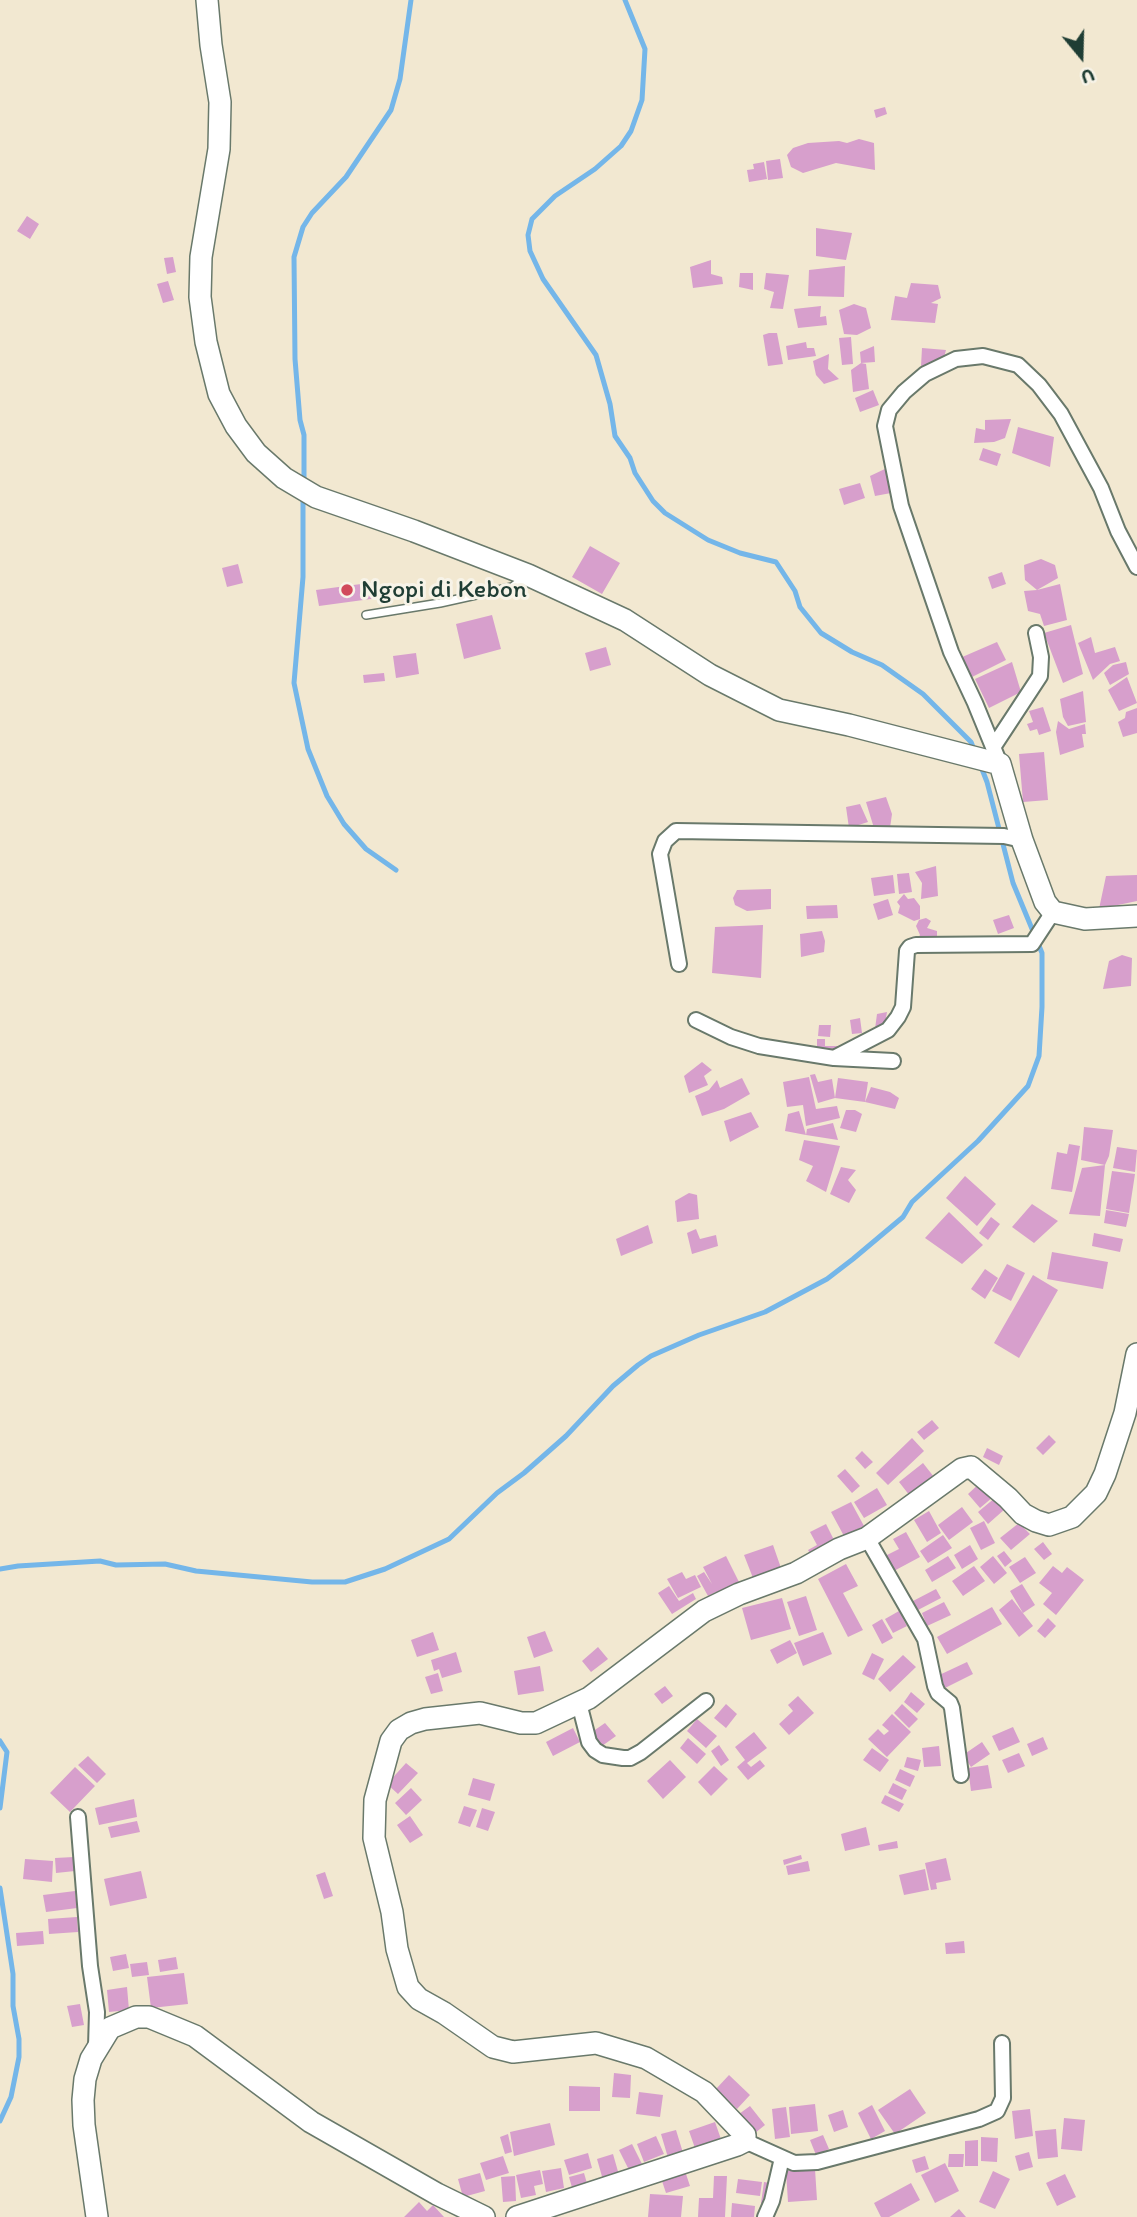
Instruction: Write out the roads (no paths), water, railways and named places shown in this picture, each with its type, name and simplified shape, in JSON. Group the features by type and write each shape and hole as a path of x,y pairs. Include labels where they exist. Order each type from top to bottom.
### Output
{"street":[{"path":"207,0 220,102 219,137 201,257 200,297 206,342 219,394 236,426 256,453 284,478 317,497 528,575 625,620 710,675 779,710 997,755"},
{"path":"1137,567 1118,531 1101,488 1061,414 1040,385 1018,365 983,356 956,359 925,374 904,392 889,410 885,426 901,506 951,652 997,755 1022,840 1045,902 1053,912 1085,919 1137,916"},
{"path":"997,755 1040,676 1041,657 1036,633"},
{"path":"679,964 660,854 665,841 676,831 1004,836 1022,840"},
{"path":"834,1058 888,1030 898,1017 903,1007 907,951 911,947 1032,944 1053,912"},
{"path":"696,1020 731,1037 759,1046 834,1058 893,1061"},
{"path":"745,2141 740,2127 704,2092 646,2058 596,2043 513,2052 493,2047 419,1999 408,1987 397,1949 392,1912 374,1838 375,1800 391,1741 399,1730 425,1719 480,1713 521,1723 536,1723 579,1703 602,1691 621,1673 704,1611 739,1594 796,1573 839,1549 867,1538 962,1469 971,1467 1009,1498 1023,1514 1036,1521 1049,1525 1072,1517 1096,1493 1105,1474 1125,1413 1137,1354"},
{"path":"867,1538 925,1639 935,1686 938,1693 950,1703 961,1775"},
{"path":"579,1703 589,1742 595,1750 603,1755 630,1758 706,1701"},
{"path":"78,1817 90,1966 97,2012 96,2048"},
{"path":"97,2217 82,2100 85,2079 96,2048 110,2028 136,2017 149,2017 195,2036 311,2122 437,2194 484,2217"},
{"path":"517,2217 745,2141 794,2163 817,2162 979,2119 997,2111 1003,2098 1002,2043"},
{"path":"765,2217 772,2201 782,2158"}],"lane":[{"path":"366,615 512,587 528,575"}],"waterway":[{"path":"304,484 304,435 300,420 295,359 294,257 303,227 312,213 346,177 391,110 400,79 411,0"},
{"path":"625,0 645,49 642,100 631,131 621,146 595,169 555,196 532,219 528,235 530,251 543,279 596,355 610,404 615,436 653,501 665,513 708,540 740,553 776,562 795,591 800,607 821,633 852,652 882,665 923,694 971,742 975,752"},
{"path":"303,498 303,577 294,683 308,749 327,796 344,824 366,849 396,870"},
{"path":"0,1569 100,1561 116,1565 165,1564 196,1571 312,1582 345,1582 385,1569 449,1539 497,1493 566,1436 613,1386 651,1356 699,1335 765,1312 827,1279 853,1259 903,1217 912,1202 978,1141 1028,1086 1039,1056 1042,953 1013,883 980,764"},
{"path":"0,1741 7,1752 0,1808"},
{"path":"0,1888 13,1974 13,2006 19,2039 19,2057 11,2097 0,2121"}],"place":[{"name":"Ngopi di Kebon","path":"347,590"}]}
